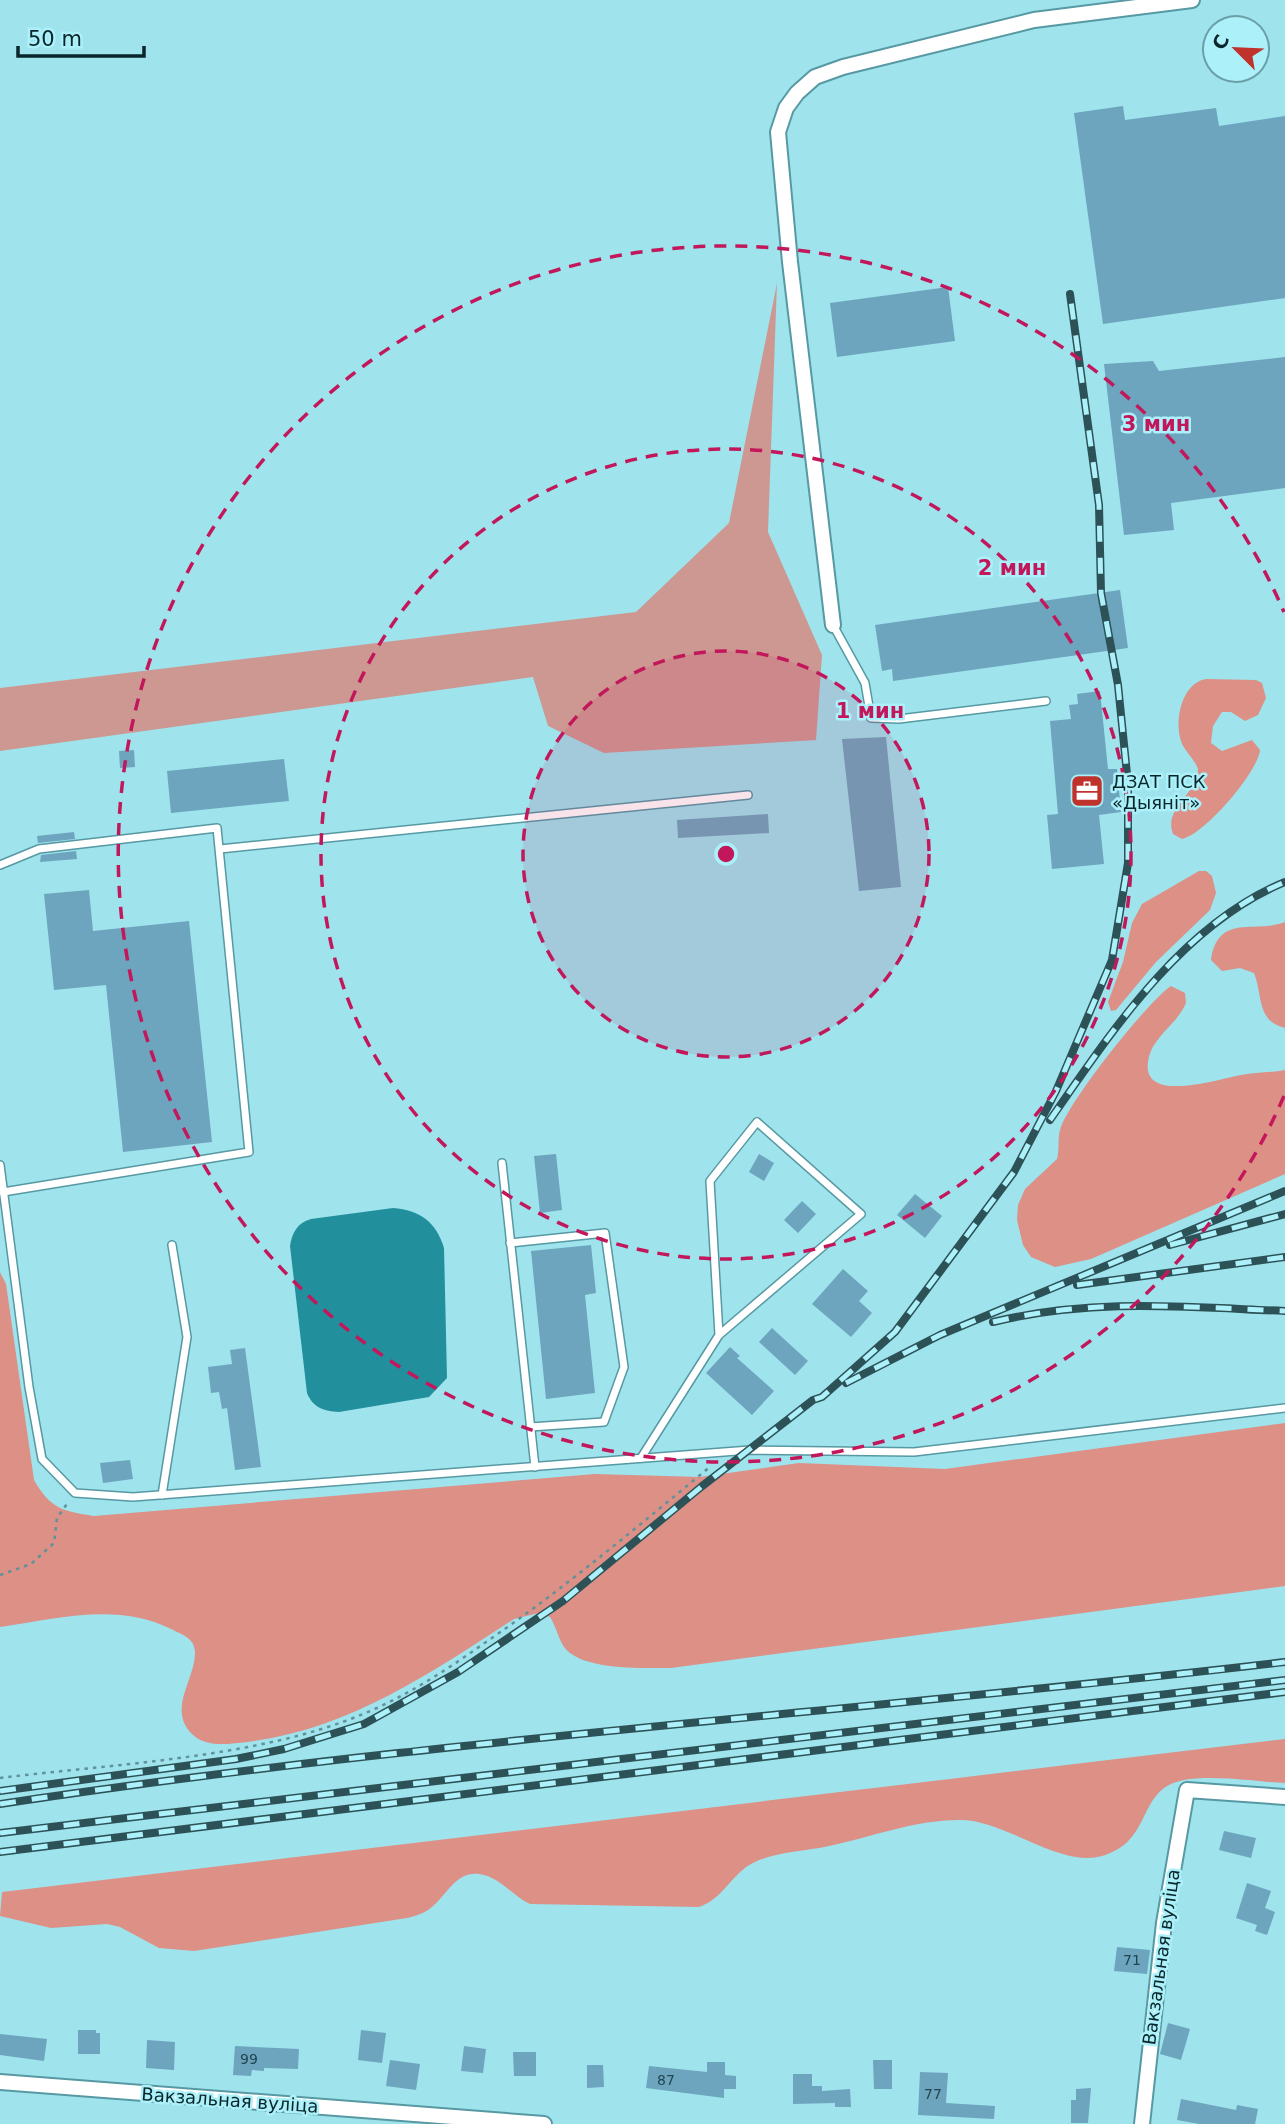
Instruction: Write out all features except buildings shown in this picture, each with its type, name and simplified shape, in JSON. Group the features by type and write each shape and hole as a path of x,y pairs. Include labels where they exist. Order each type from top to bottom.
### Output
{"street":[{"path":"833,625 788,249 778,132 786,108 815,78 844,66 1034,20 1192,0"},
{"name":"Вакзальная вуліца","path":"1142,2124 1164,1923 1187,1790 1285,1797"},
{"name":"Вакзальная вуліца","path":"0,2082 544,2124"}],"lane":[{"path":"833,625 865,683 871,718 899,719 1046,701"},
{"path":"220,849 748,795"},
{"path":"0,865 39,849 217,828 249,1152 4,1192"},
{"path":"640,1458 719,1335 861,1214 757,1122 710,1181 719,1335"},
{"path":"502,1163 535,1466"},
{"path":"0,1165 29,1387 42,1459 75,1493 133,1497 729,1452 914,1452 1285,1408"},
{"path":"510,1243 605,1233 624,1367 604,1422 530,1427"},
{"path":"162,1495 187,1337 172,1245"}],"path":[{"path":"0,1778 227,1750 302,1735 364,1714 444,1671 560,1591 729,1452"},
{"path":"0,1575 31,1564 54,1543 58,1518 75,1493"}],"shaded area":[{"path":"777,283 768,532 822,655 816,740 604,753 548,726 533,677 0,751 0,688 636,612 729,523"},
{"path":"1206,679 1256,680 1262,683 1266,698 1258,715 1245,721 1231,712 1222,712 1213,726 1211,743 1222,751 1252,740 1260,750 1250,773 1216,815 1192,835 1182,839 1173,834 1171,825 1176,809 1192,786 1198,769 1181,741 1180,713 1191,687"},
{"path":"1199,871 1206,871 1212,876 1216,893 1210,910 1156,962 1116,1010 1111,1011 1108,1002 1123,962 1132,923 1142,904"},
{"path":"1285,922 1285,1028 1269,1020 1265,1013 1254,973 1240,968 1222,971 1211,960 1215,945 1221,936 1230,930"},
{"path":"1171,986 1185,993 1186,1003 1154,1045 1148,1062 1149,1075 1157,1083 1185,1086 1285,1070 1285,1174 1091,1259 1055,1267 1031,1257 1023,1245 1017,1220 1018,1205 1025,1189 1057,1159 1061,1127 1094,1074 1128,1030"},
{"path":"0,1272 6,1284 34,1480 52,1503 65,1510 94,1516 595,1474 700,1477 799,1463 945,1469 1285,1423 1285,1586 671,1668 614,1666 573,1655 564,1647 550,1617 539,1613 514,1619 420,1678 354,1712 284,1735 240,1743 211,1743 192,1734 182,1715 184,1694 195,1653 191,1640 184,1635 150,1621 108,1614 65,1617 0,1627"},
{"path":"1285,1739 1285,1783 1209,1778 1169,1785 1152,1801 1128,1842 1102,1856 1085,1858 1068,1855 977,1822 942,1821 760,1860 744,1869 714,1899 699,1907 530,1904 496,1880 475,1874 460,1878 432,1907 407,1918 194,1951 159,1948 120,1927 107,1924 51,1928 0,1916 2,1892"}],"water":[{"path":"393,1208 411,1211 426,1219 441,1239 444,1248 447,1378 429,1397 339,1412 324,1410 312,1402 307,1393 290,1246 292,1237 299,1226 311,1219"}],"railway":[{"path":"0,1791 236,1759 284,1749 364,1724 458,1672 563,1601 701,1487 813,1400 822,1397 895,1332 1014,1172 1056,1091 1112,960 1128,863 1128,784 1118,685 1101,593 1099,505 1070,294"},
{"path":"1050,1120 1124,1017 1181,953 1213,925 1248,901 1285,882"},
{"path":"846,1383 940,1335 1285,1191"},
{"path":"1170,1245 1285,1214"},
{"path":"1077,1285 1285,1257"},
{"path":"993,1322 1030,1314 1103,1307 1175,1306 1285,1311"},
{"path":"0,1804 481,1744 1285,1662"},
{"path":"0,1833 1285,1680"},
{"path":"0,1852 1285,1692"}],"place":[{"name":"ДЗАТ ПСК «Дыяніт»","path":"1087,791"}]}
